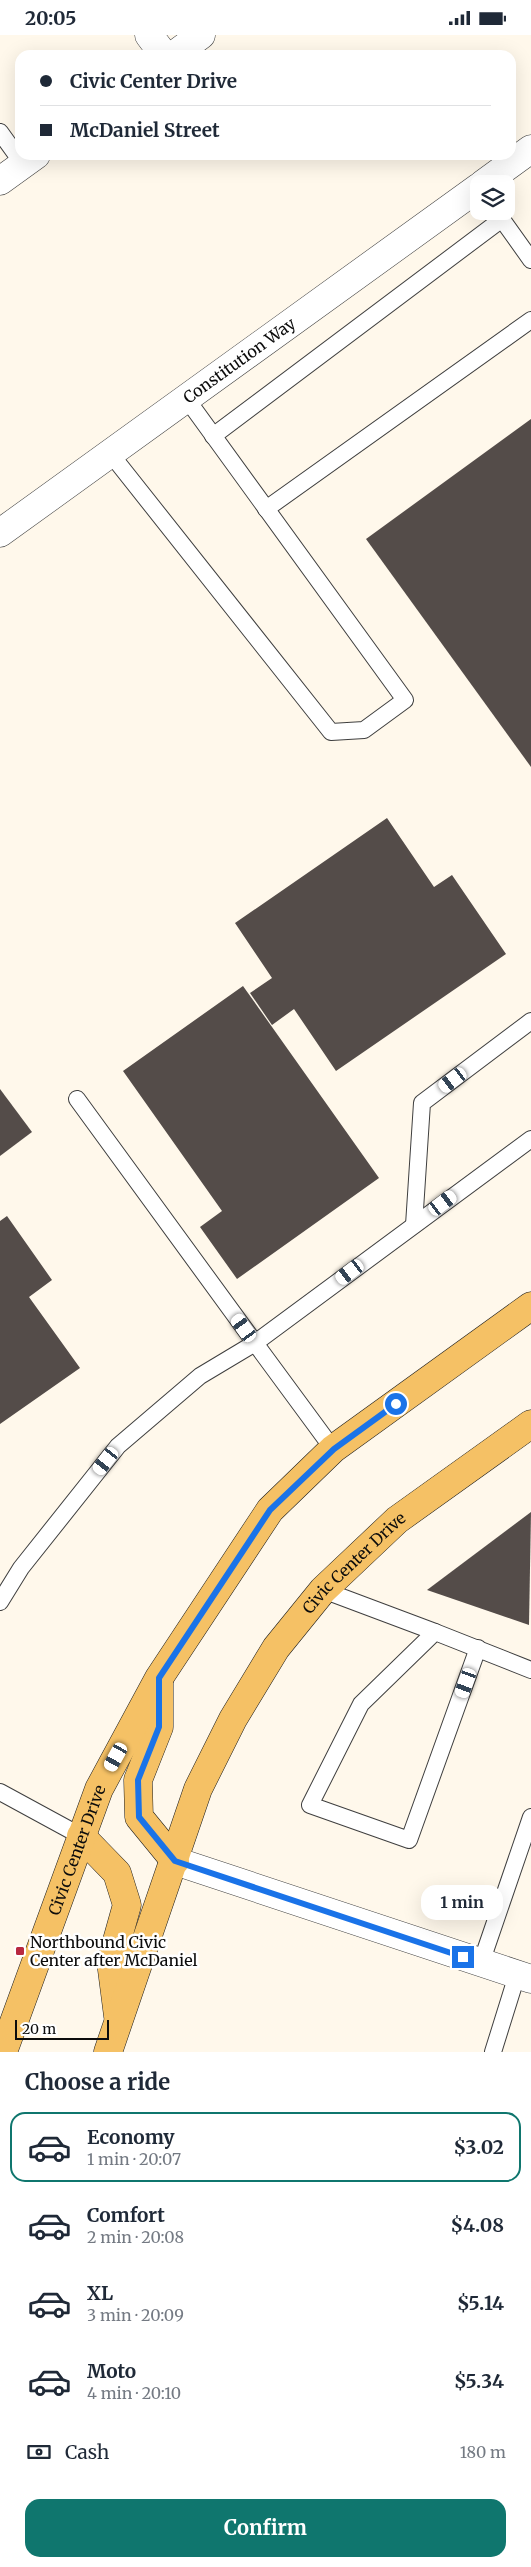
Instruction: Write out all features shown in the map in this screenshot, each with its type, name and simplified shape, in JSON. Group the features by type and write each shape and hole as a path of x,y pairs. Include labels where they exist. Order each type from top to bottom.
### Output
{"main road":[{"name":"Civic Center Drive","path":"3,2052 99,1789 159,1678 270,1510 334,1449 531,1306"},
{"name":"Civic Center Drive","path":"108,2052 175,1861 198,1789 233,1719 276,1649 323,1590 397,1520 531,1424"},
{"path":"159,1678 159,1727 138,1780 139,1817 175,1861"},
{"path":"81,1836 117,1873 127,1905 111,1962 119,2022"}],"street":[{"path":"149,35 160,50"},
{"path":"181,50 202,35"},
{"name":"Constitution Way","path":"496,175 531,149"},
{"path":"0,181 30,160"},
{"name":"Constitution Way","path":"0,533 470,194"},
{"path":"175,1861 524,1977"}],"lane":[{"path":"0,133 15,146"},
{"path":"213,436 493,220"},
{"path":"503,220 531,259"},
{"path":"266,509 531,320"},
{"path":"110,453 331,732 364,730 405,700 186,398"},
{"path":"414,1225 422,1103 531,1021"},
{"path":"77,1099 334,1449"},
{"path":"0,1602 21,1568 118,1446 200,1376 255,1343 531,1139"},
{"path":"323,1590 478,1648 531,1670"},
{"path":"435,1632 361,1704 310,1805 409,1840 478,1648"},
{"path":"0,1792 81,1836"},
{"path":"481,1963 531,1817"},
{"path":"493,2052 524,1977"}],"building":[{"path":"531,419 531,767 366,539"},
{"path":"387,818 434,887 452,875 506,954 336,1071 294,1009 272,1025 250,993 272,978 235,923"},
{"path":"243,986 379,1178 237,1279 200,1227 222,1211 123,1071"},
{"path":"0,1089 32,1132 0,1156"},
{"path":"7,1216 52,1280 29,1297 80,1368 0,1424 0,1221"},
{"path":"531,1512 529,1625 427,1590"}],"place":[{"name":"Northbound Civic Center after McDaniel","path":"20,1951"}],"route":[{"path":"396,1404 334,1449 270,1510 159,1678 159,1727 138,1780 139,1817 175,1861 463,1957"}]}
